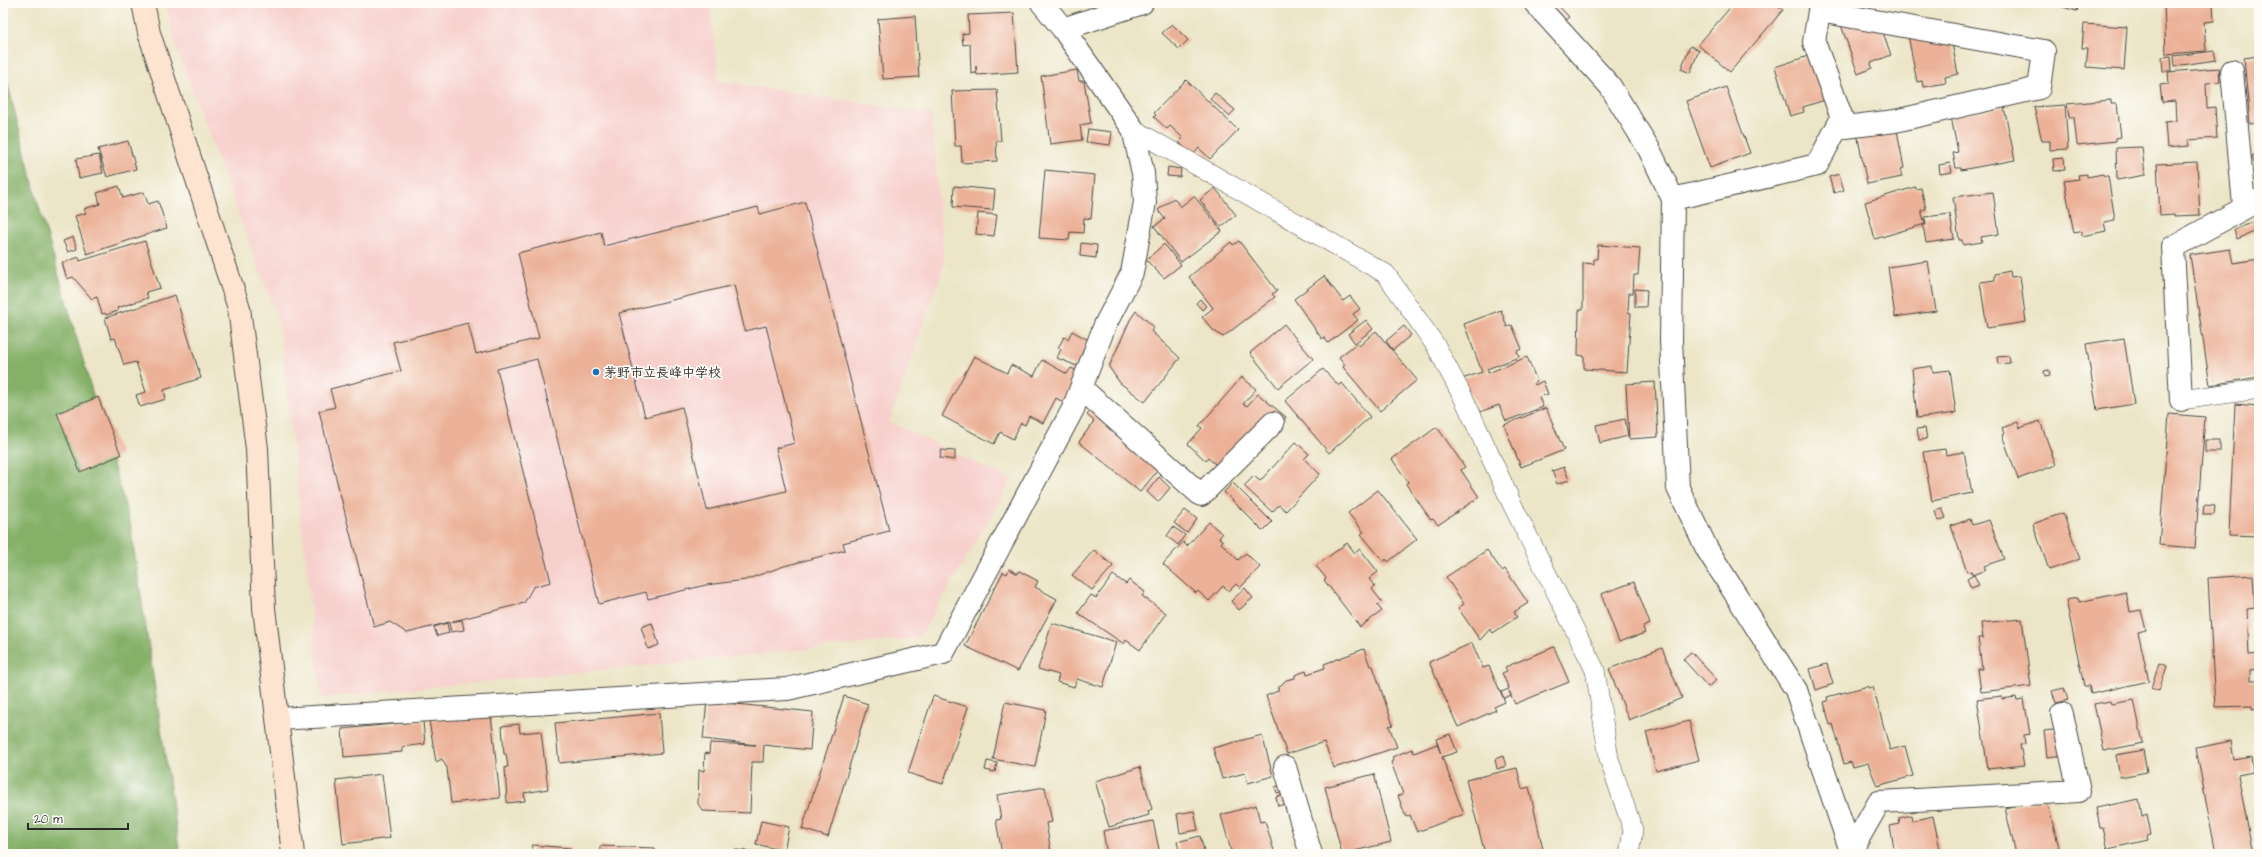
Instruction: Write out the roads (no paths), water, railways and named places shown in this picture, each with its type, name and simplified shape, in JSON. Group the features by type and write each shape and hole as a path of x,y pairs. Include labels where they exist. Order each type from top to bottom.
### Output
{"street":[{"path":"143,3 149,33 239,308 257,449 264,608 293,854"},
{"path":"278,719 786,689 943,653 1073,409 1105,325 1132,273 1145,202 1143,173 1134,129 1063,29 1042,3"},
{"path":"1063,29 1142,3"},
{"path":"1535,3 1610,86 1649,149 1673,199 1671,340 1678,488 1708,549 1796,690 1851,853"},
{"path":"1673,199 1817,165 1842,118 1814,42 1819,11 2044,50 2039,88 1895,121 1837,128"},
{"path":"2181,400 2173,247 2252,203 2232,71"},
{"path":"1082,388 1201,495 1273,423"},
{"path":"1851,853 1879,802 2079,791 2062,714"},
{"path":"1285,767 1311,854"}],"lane":[{"path":"1134,129 1386,274 1436,346 1464,399 1512,506 1595,670 1609,759 1633,830 1629,854"},
{"path":"2181,400 2259,389"}],"place":[{"name":"茅野市立長峰中学校","path":"596,372"}]}
